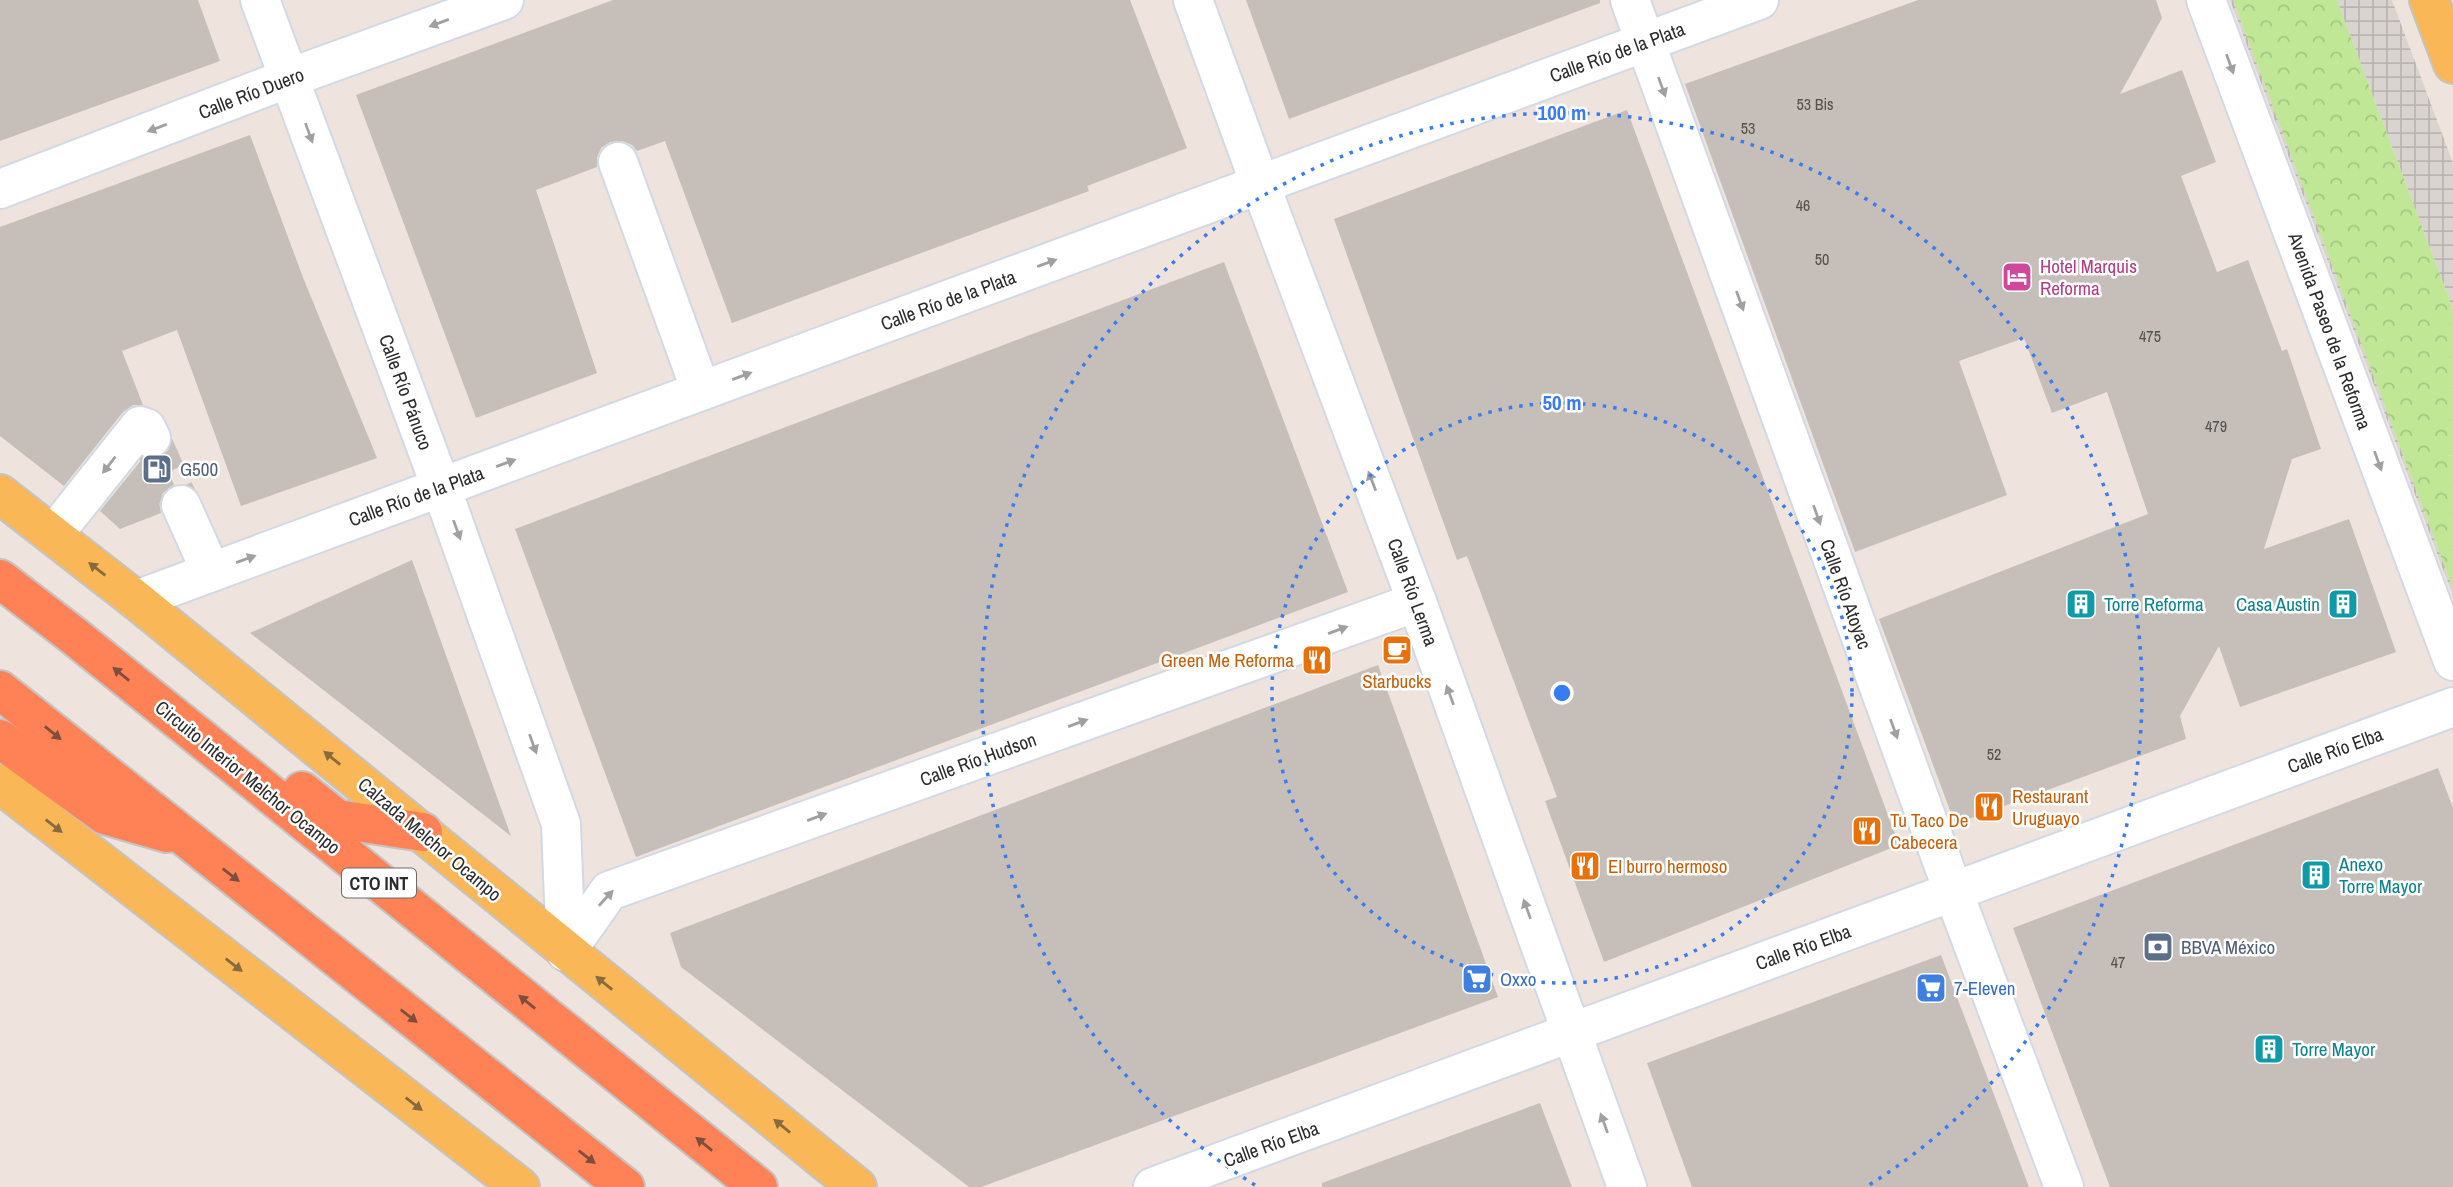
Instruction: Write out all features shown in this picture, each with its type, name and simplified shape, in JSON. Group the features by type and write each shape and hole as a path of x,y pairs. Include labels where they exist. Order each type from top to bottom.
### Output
{"highway":[{"name":"Circuito Interior Melchor Ocampo","path":"0,579 758,1187"},
{"path":"0,690 625,1187"},
{"path":"167,712 225,730 337,819 423,832"},
{"path":"0,739 105,815 183,838"}],"main road":[{"path":"2429,0 2453,64"},
{"name":"Calzada Melchor Ocampo","path":"0,494 423,832 566,952 846,1178"},
{"path":"0,784 520,1187"}],"street":[{"name":"Calle Río Pánuco","path":"260,0 442,487 561,824 566,952"},
{"name":"Calle Río Duero","path":"0,189 289,78 504,0"},
{"name":"Calle Río Lerma","path":"1193,0 1417,602 1628,1187"},
{"name":"Calle Río Atoyac","path":"1630,0 1953,891 2064,1187"},
{"name":"Calle Río de la Plata","path":"136,600 1759,0"},
{"name":"Avenida Paseo de la Reforma","path":"2206,0 2453,662"},
{"path":"618,162 701,391"},
{"path":"53,535 141,426 146,428 151,438"},
{"path":"181,505 211,572"},
{"name":"Calle Río Hudson","path":"566,952 610,891 1417,602"},
{"name":"Calle Río Elba","path":"1153,1187 2453,707"},
{"path":"846,1178 878,1187"}],"green space":[{"path":"2233,0 2337,0 2453,309 2453,589"}],"shaded area":[{"path":"2230,0 2233,0 2453,589 2453,596"},
{"path":"2337,0 2392,0 2453,163 2453,309"}],"building":[{"path":"0,0 198,0 220,61 0,141"},
{"path":"613,0 1130,0 1187,148 1087,186 1089,191 732,323 665,141 637,151 632,145 622,141 610,142 601,148 597,167 536,190 597,373 476,418 356,95"},
{"path":"1246,0 1600,0 1600,3 1289,119"},
{"path":"1918,0 2156,0 2162,18 2120,94 2182,70 2216,162 2181,176 2217,272 2248,260 2282,351 2287,349 2321,449 2292,459 2264,549 2349,519 2396,652 2240,707 2219,646 2180,716 2186,739 1955,824 1879,619 2148,514 2107,392 2052,413 2024,338 1959,361 2007,495 1855,552 1685,84"},
{"path":"1627,110 1899,845 1604,962 1545,801 1557,797 1467,556 1457,560 1334,219"},
{"path":"250,135 304,280 377,458 241,506 177,330 122,351 143,405 133,405 123,412 64,486 0,436 0,227"},
{"path":"1224,262 1348,592 636,857 515,529"},
{"path":"163,456 174,485 163,493 159,502 161,513 120,529 100,511 143,458 150,460"},
{"path":"412,560 443,647 511,836 250,633"},
{"path":"1378,665 1498,997 981,1187 969,1187 681,967 670,933"},
{"path":"2438,768 2453,808 2453,1187 2110,1187 2013,928"},
{"path":"1941,955 2029,1187 1692,1187 1647,1063"},
{"path":"1540,1103 1572,1187 1322,1187 1322,1183"}],"tunnel":[{"path":"151,438 181,505"}],"place":[{"name":"Hotel Marquis Reforma","path":"2017,277"},
{"name":"G500","path":"157,469"},
{"name":"Torre Reforma","path":"2081,604"},
{"name":"Casa Austin","path":"2343,604"},
{"name":"Starbucks","path":"1397,650"},
{"name":"Green Me Reforma","path":"1317,660"},
{"name":"Restaurant Uruguayo","path":"1989,807"},
{"name":"Tu Taco De Cabecera","path":"1867,831"},
{"name":"El burro hermoso","path":"1585,866"},
{"name":"Anexo Torre Mayor","path":"2316,875"},
{"name":"BBVA México","path":"2158,947"},
{"name":"Oxxo","path":"1477,979"},
{"name":"7-Eleven","path":"1931,988"},
{"name":"Torre Mayor","path":"2269,1049"}]}
